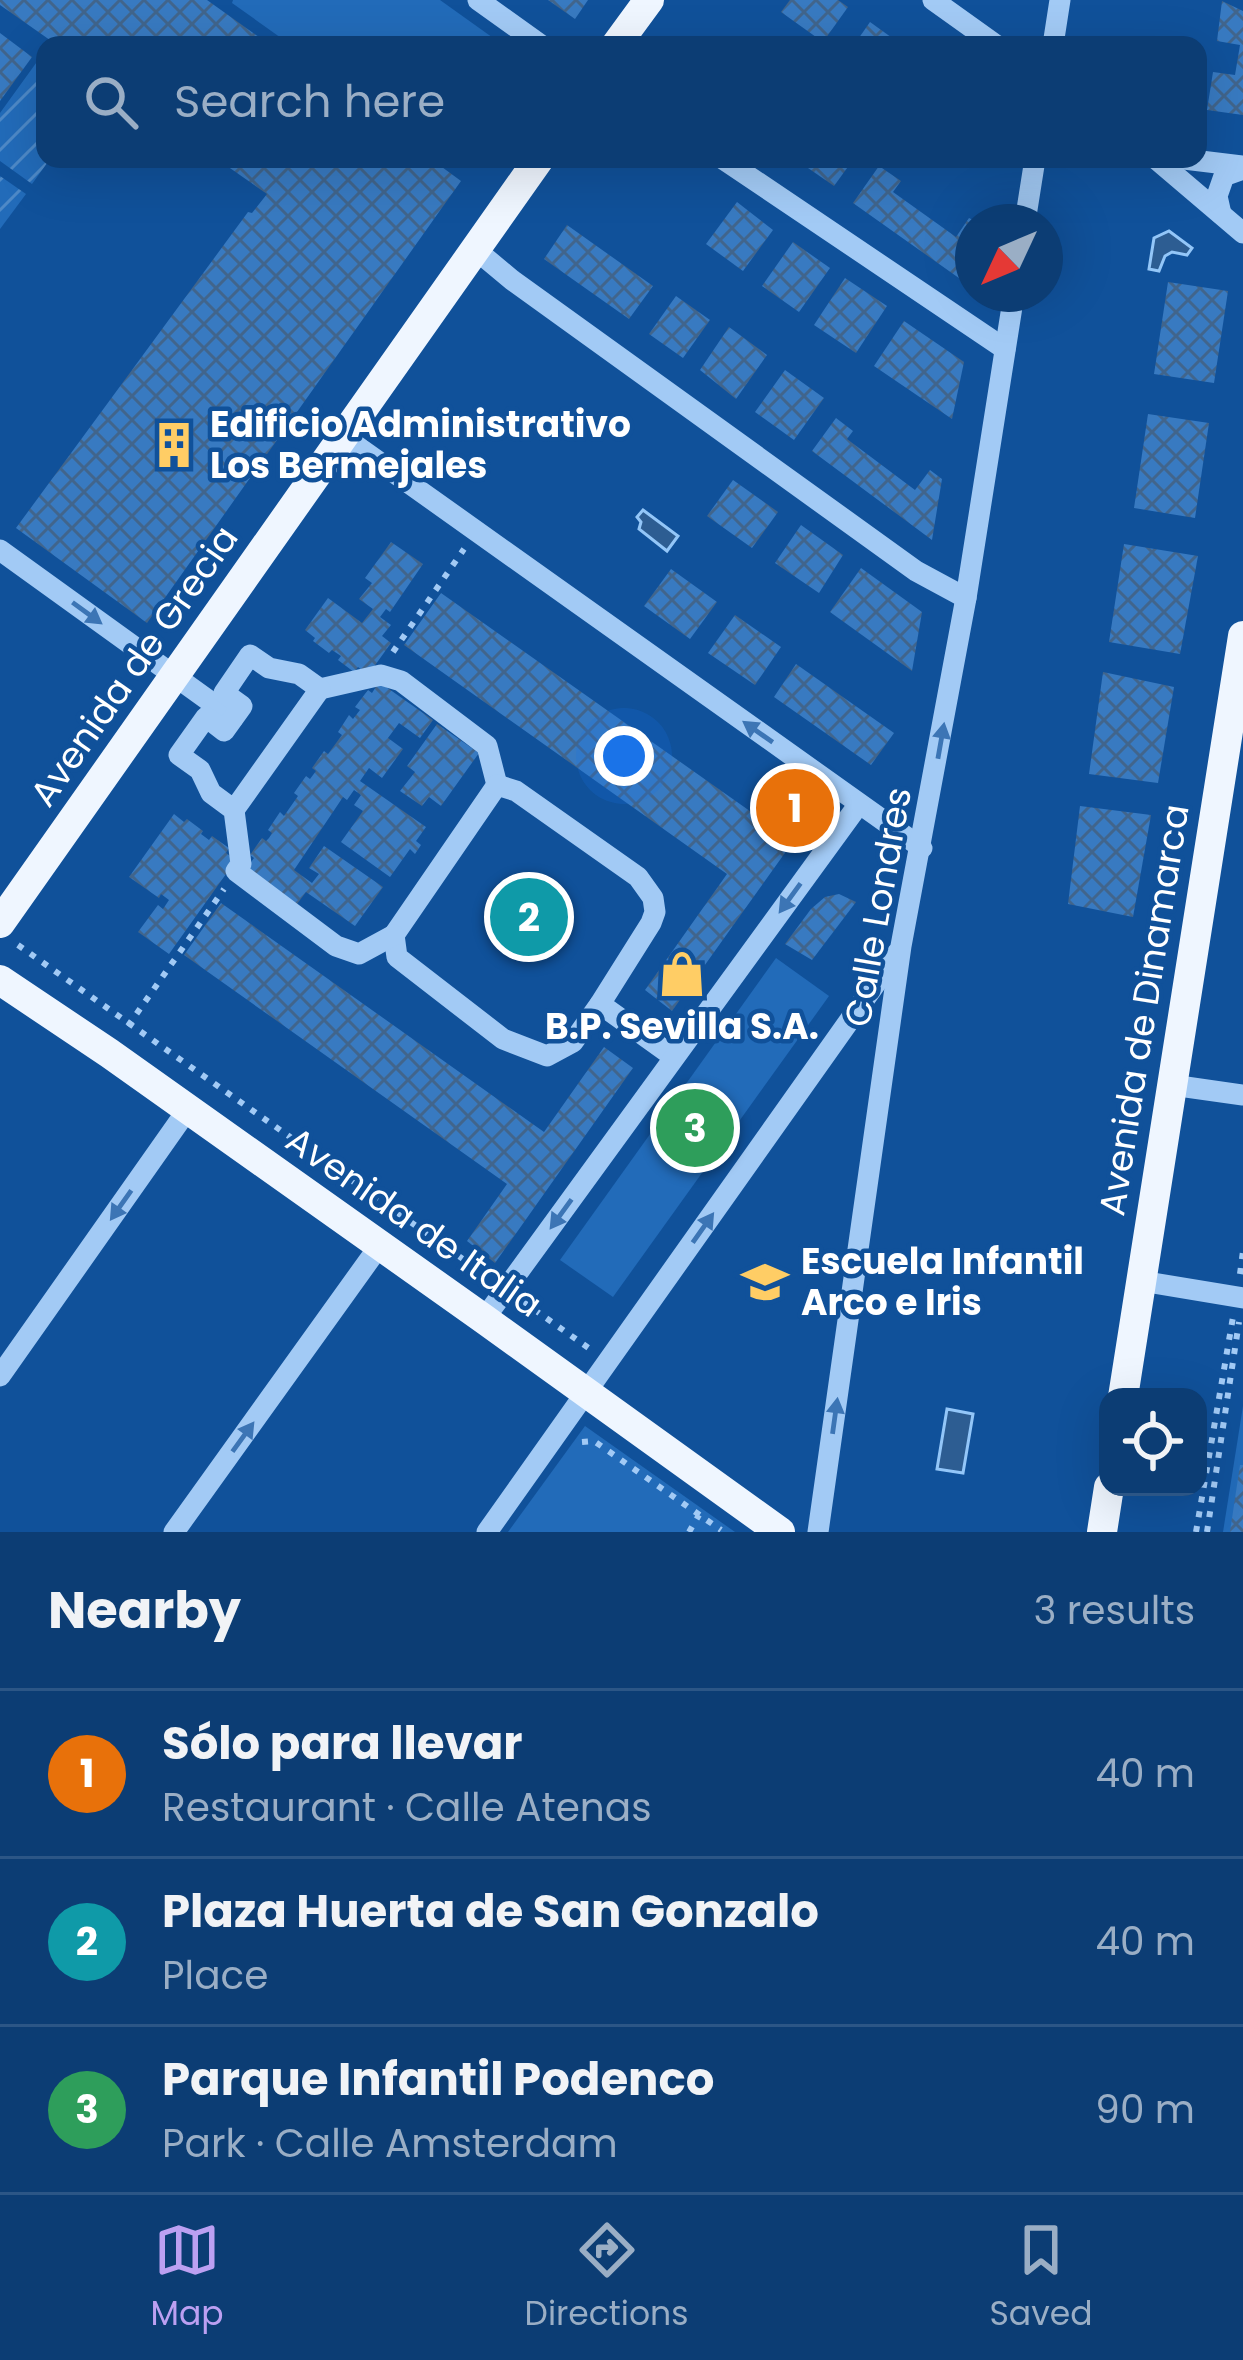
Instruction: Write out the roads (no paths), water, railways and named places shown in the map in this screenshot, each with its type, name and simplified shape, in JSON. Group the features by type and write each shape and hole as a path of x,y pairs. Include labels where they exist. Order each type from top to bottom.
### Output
{"main road":[{"path":"623,36 649,0"},
{"name":"Avenida de Grecia","path":"10,935 174,675 533,168"},
{"name":"Avenida de Dinamarca","path":"1124,1388 1172,1085 1232,776 1243,636"},
{"name":"Avenida de Italia","path":"0,980 780,1532"},
{"path":"1102,1532 1108,1496"}],"street":[{"path":"478,0 528,36"},
{"path":"933,0 983,36"},
{"path":"1054,36 1060,0"},
{"path":"1207,162 1243,167"},
{"path":"1221,214 1217,196 1225,176 1243,167"},
{"path":"736,168 1005,349"},
{"path":"1028,204 1034,168"},
{"path":"1167,168 1243,233"},
{"path":"476,250 916,571 966,598"},
{"name":"Calle Londres","path":"818,1532 902,946 966,598 1011,312"},
{"path":"344,436 922,848"},
{"path":"0,550 233,718"},
{"path":"234,810 211,793 200,770 179,755 206,717 224,731 242,706 224,693 250,655 269,668 298,674 320,689"},
{"path":"382,675 400,681 487,746 497,784 394,934 359,954 335,946 236,872 241,863 234,810 320,689 382,675"},
{"path":"394,934 398,957 503,1039 547,1056 573,1042 601,1004 651,923 652,898 638,877 516,791 497,784"},
{"path":"484,1319 859,804"},
{"path":"487,1532 902,946"},
{"path":"601,1004 674,1057"},
{"path":"1172,1085 1243,1095"},
{"path":"0,1376 188,1109"},
{"path":"174,1532 380,1245"},
{"path":"1141,1281 1239,1298"}],"place":[{"name":"Edificio Administrativo Los Bermejales","path":"174,445"},
{"name":"Sólo para llevar","path":"795,808"},
{"name":"Plaza Huerta de San Gonzalo","path":"529,917"},
{"name":"B.P. Sevilla S.A.","path":"682,974"},
{"name":"Parque Infantil Podenco","path":"695,1128"},
{"name":"Escuela Infantil Arco e Iris","path":"765,1282"}]}
